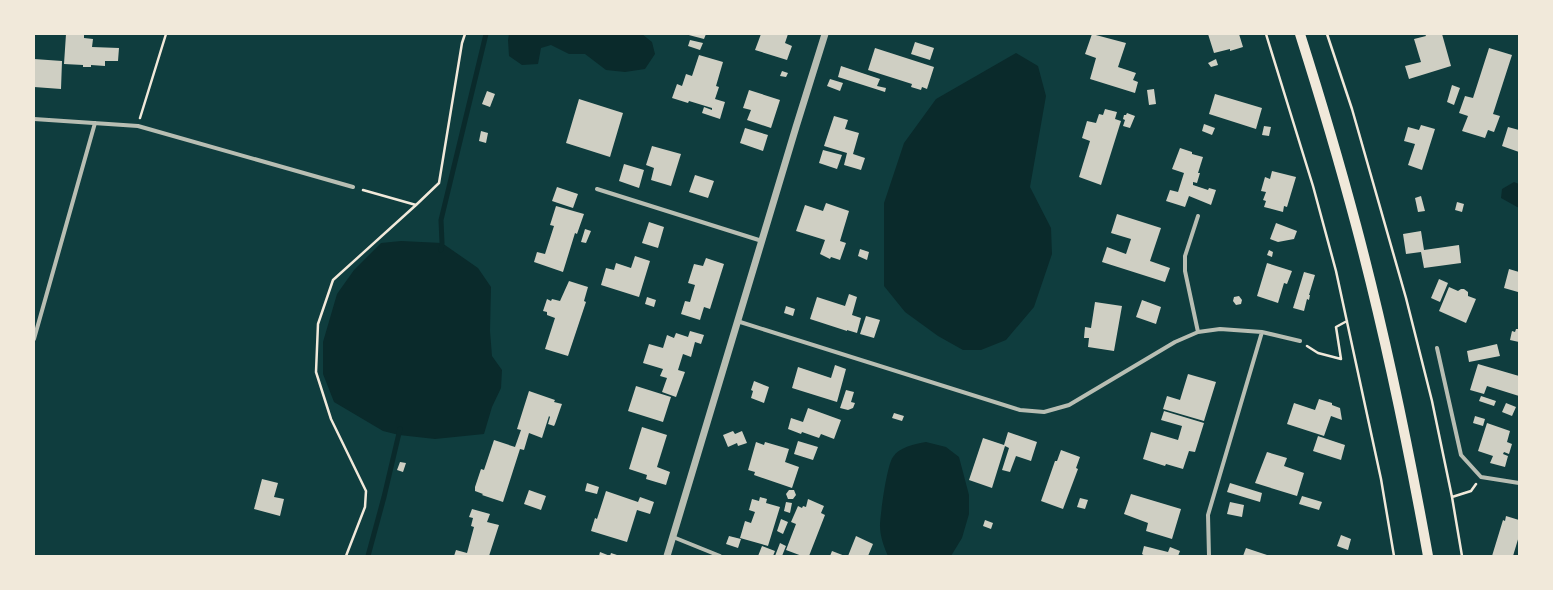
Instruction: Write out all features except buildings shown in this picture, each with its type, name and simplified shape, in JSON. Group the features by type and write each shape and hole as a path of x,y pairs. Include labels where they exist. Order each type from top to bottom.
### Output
{"main road":[{"path":"1300,34 1366,264 1386,347 1408,450 1428,556"}],"street":[{"path":"667,556 825,34"},
{"path":"34,119 138,126 353,187"},
{"path":"34,339 95,123"},
{"path":"597,189 762,241"},
{"path":"1198,216 1186,256 1184,271 1198,332"},
{"path":"737,321 1020,410 1044,412 1069,405 1175,342 1198,332 1220,329 1262,332 1300,341"},
{"path":"1208,556 1208,515 1262,332"},
{"path":"1436,348 1462,455 1481,477 1519,483"},
{"path":"673,537 720,556"}],"path":[{"path":"138,126 166,34"},
{"path":"346,556 365,507 366,491 331,419 316,372 318,324 333,280 440,183 464,34"},
{"path":"1266,34 1313,186 1336,271 1380,479 1394,556"},
{"path":"1327,34 1352,109 1406,298 1432,401 1452,497 1462,556"},
{"path":"353,187 416,206"},
{"path":"1300,341 1318,353 1341,358 1336,327 1347,321"},
{"path":"1452,497 1471,491 1481,477"}],"water":[{"path":"509,34 642,34 652,42 655,54 645,69 625,72 606,70 585,54 569,54 551,45 541,48 538,64 522,65 509,56"},
{"path":"1016,53 1038,66 1046,96 1030,187 1051,228 1052,254 1034,307 1006,340 981,350 963,350 938,336 905,312 884,286 884,203 904,143 936,99"},
{"path":"1514,182 1519,184 1519,208 1501,198 1502,189"},
{"path":"401,241 442,243 478,268 491,287 490,331 492,356 502,370 501,388 492,407 484,434 435,439 399,435 383,431 334,402 323,374 323,342 337,294 354,270 381,243"},
{"path":"926,442 946,447 959,457 969,495 969,514 962,538 951,556 888,556 882,541 880,526 888,469 893,457 903,448"}],"waterway":[{"path":"441,250 441,220 486,34"},
{"path":"368,556 400,429"}]}
